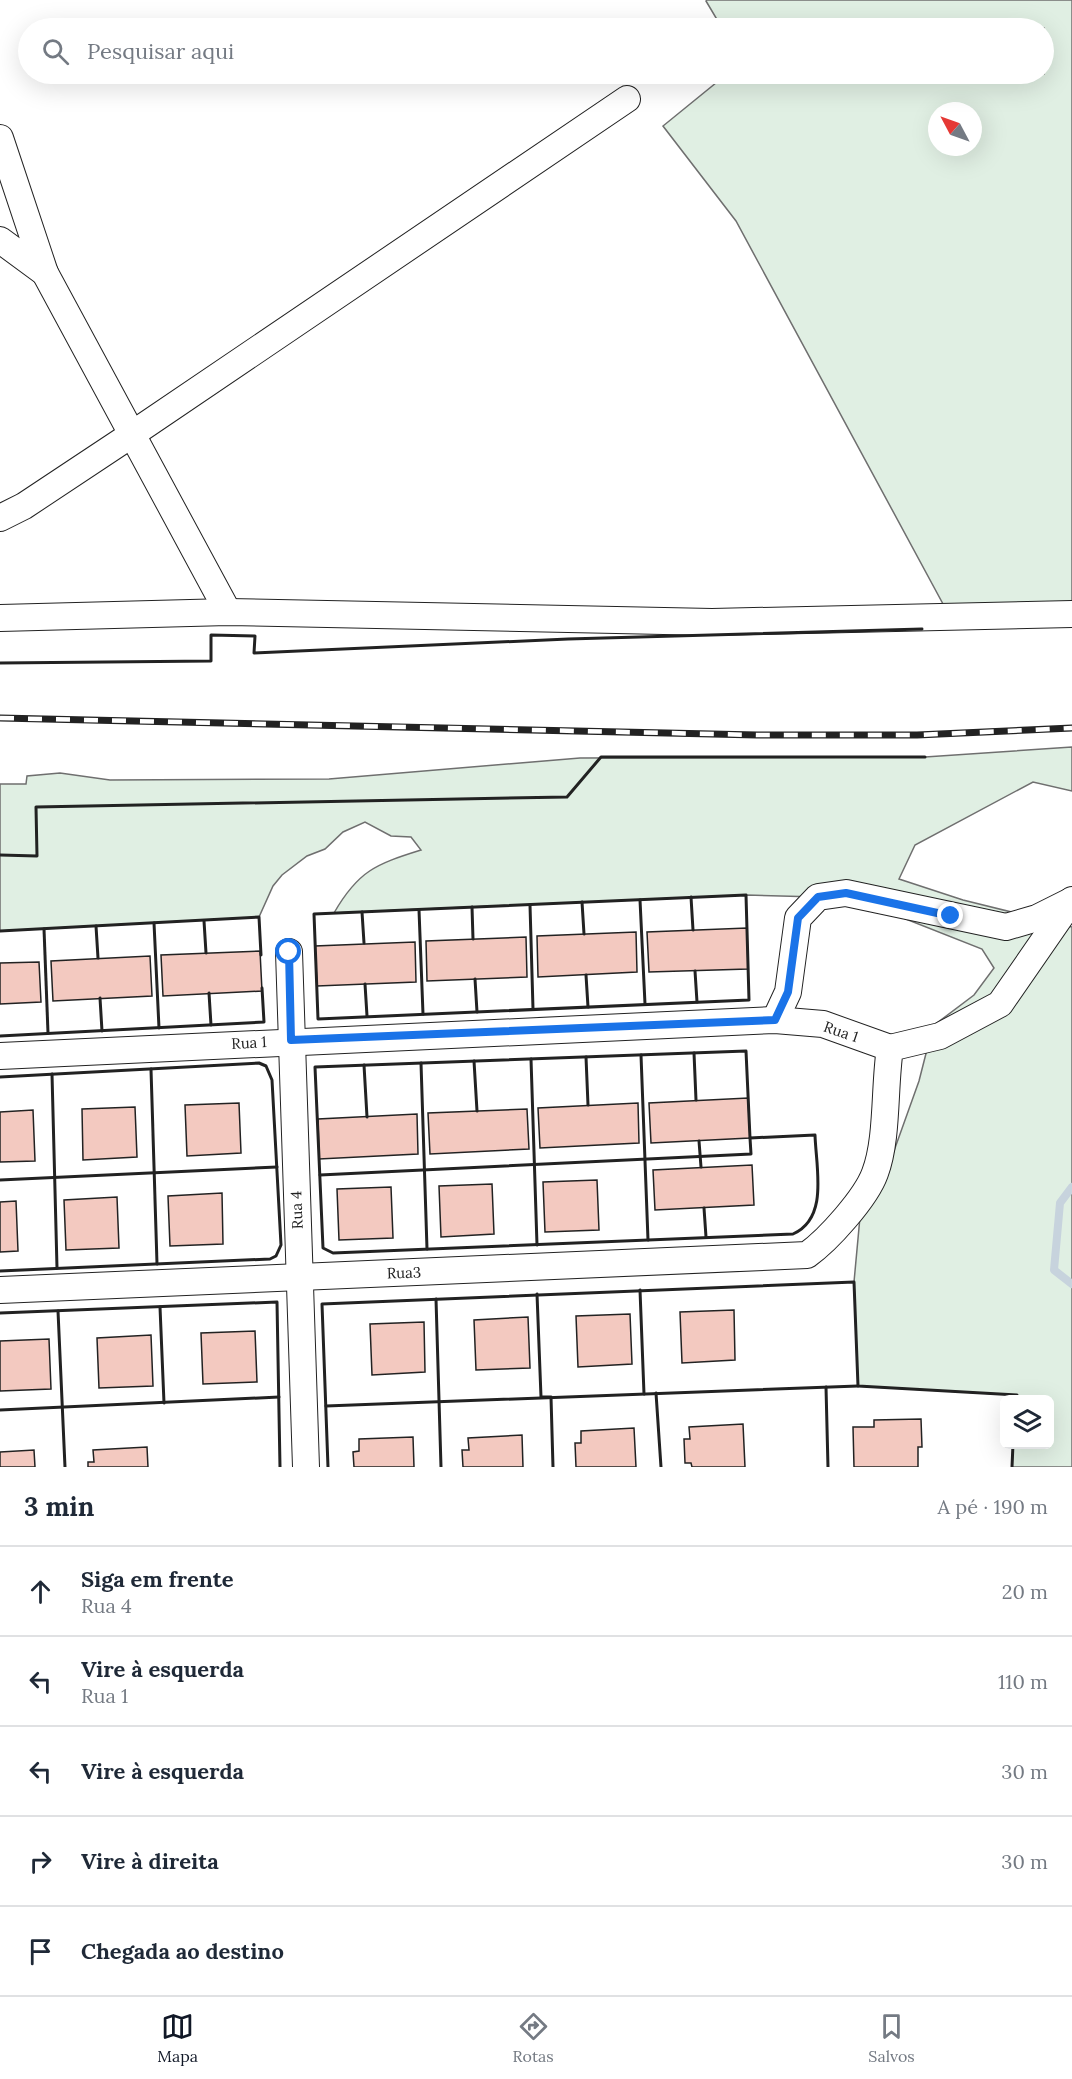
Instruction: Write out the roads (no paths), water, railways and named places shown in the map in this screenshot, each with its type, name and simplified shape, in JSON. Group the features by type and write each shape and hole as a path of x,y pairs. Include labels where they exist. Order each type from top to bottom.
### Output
{"street":[{"path":"0,518 24,506 131,435 627,99"},
{"path":"0,138 45,273 228,612"},
{"path":"0,240 45,273"},
{"path":"0,618 228,612 711,622 1072,614"},
{"path":"775,1020 788,992 798,918 818,897 846,893 1006,927 1037,918 1072,900 1000,1004 940,1036 890,1048"},
{"name":"Rua 4","path":"289,952 306,1467"},
{"name":"Rua 1","path":"0,1056 291,1040 775,1020 823,1024 890,1048"},
{"name":"Rua3","path":"0,1290 807,1256 834,1232 875,1174 883,1125 885,1078 890,1048"}],"waterway":[{"path":"1072,1187 1060,1203 1054,1270 1072,1284"}],"railway":[{"path":"0,718 757,735 917,735 1072,728"}]}
